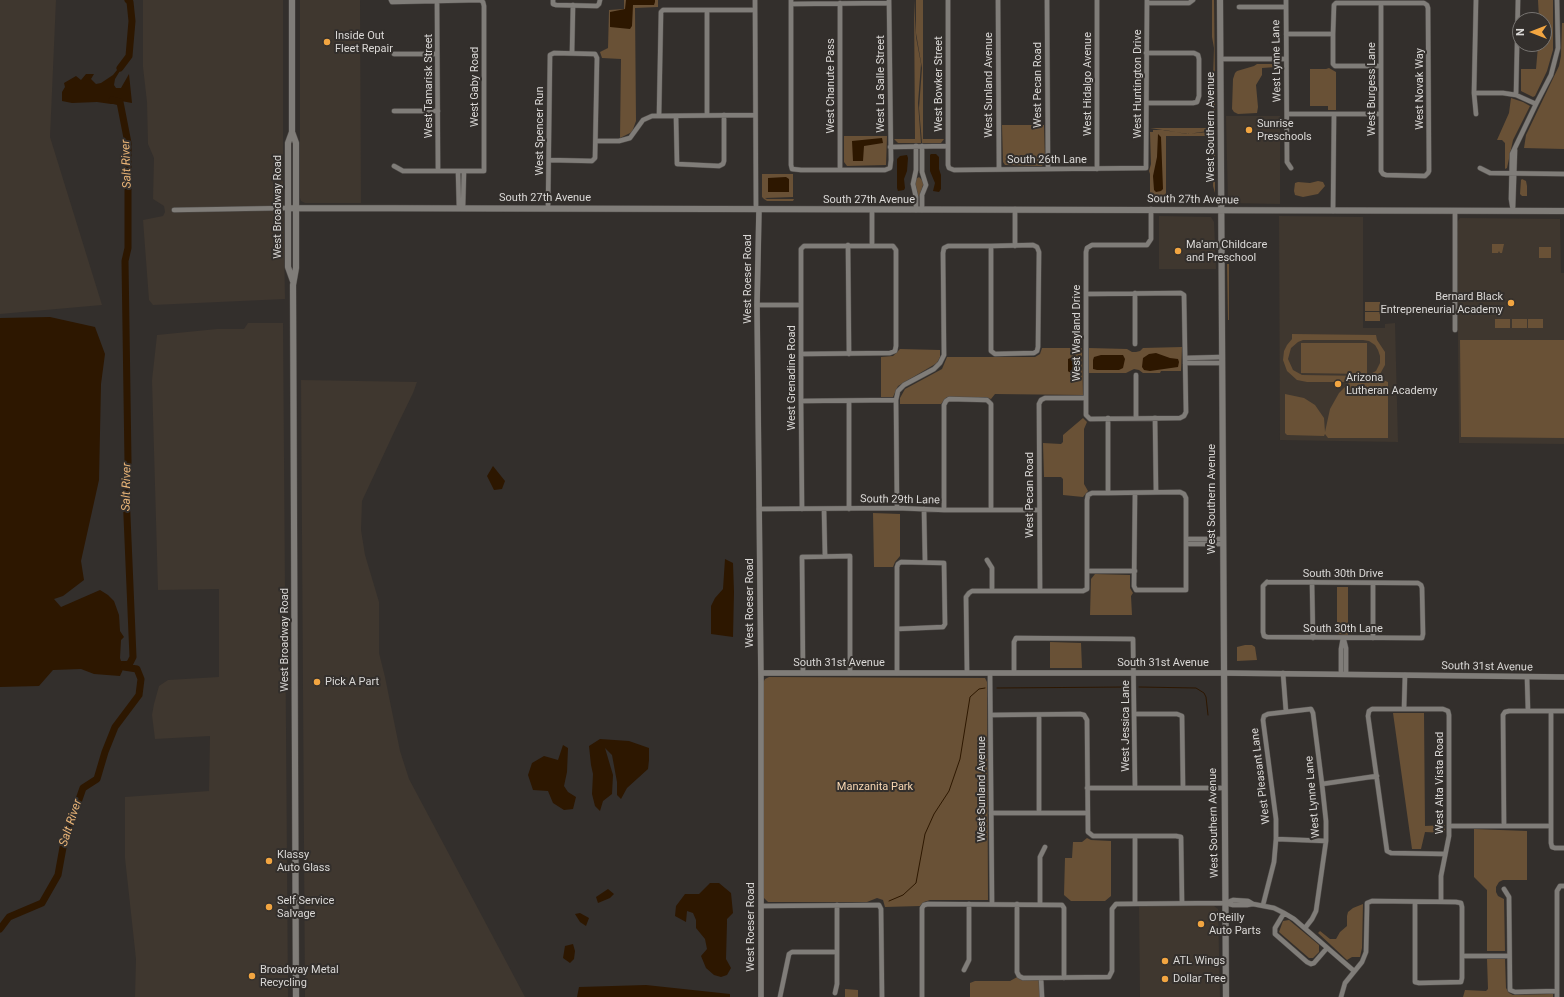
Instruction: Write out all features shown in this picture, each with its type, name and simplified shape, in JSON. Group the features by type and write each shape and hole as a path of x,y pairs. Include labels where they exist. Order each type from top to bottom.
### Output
{"main road":[{"name":"West Broadway Road","path":"292,0 292,132 288,143 288,267 293,282"},
{"name":"West Southern Avenue","path":"1220,0 1222,541 1226,997"},
{"name":"West Broadway Road","path":"292,132 296,143 296,268 293,282 296,997"},
{"name":"South 27th Avenue","path":"288,208 872,210 1151,209 1455,212 1564,211"}],"street":[{"path":"391,1 461,0"},
{"name":"West Gaby Road","path":"461,0 480,0 483,2 484,171 461,171"},
{"name":"West Roeser Road","path":"755,0 761,673 761,997"},
{"name":"West Bowker Street","path":"948,0 949,168"},
{"name":"West Sunland Avenue","path":"998,0 999,169"},
{"name":"West Pecan Road","path":"1047,0 1048,169"},
{"name":"West Hidalgo Avenue","path":"1097,0 1097,169"},
{"path":"1147,2 1189,3 1193,0"},
{"name":"West Lynne Lane","path":"1286,0 1287,162 1291,168"},
{"path":"1476,0 1474,93 1476,114"},
{"path":"1516,95 1518,0"},
{"path":"1513,211 1510,199 1513,174 1512,154 1551,75 1558,48 1557,0"},
{"name":"West Tamarisk Street","path":"437,1 438,171"},
{"path":"553,2 573,6 599,2"},
{"path":"840,169 801,170 792,168 791,2 890,2"},
{"name":"West La Salle Street","path":"840,169 885,170 890,168 890,2"},
{"name":"West Huntington Drive","path":"1146,168 1147,2"},
{"name":"West Chanute Pass","path":"840,3 840,169"},
{"path":"1380,66 1335,66 1333,64 1333,34 1334,5 1336,3 1381,3"},
{"name":"West Novak Way","path":"1381,3 1424,3 1427,4 1428,15 1428,173 1425,176 1383,174"},
{"name":"West Burgess Lane","path":"1381,3 1381,171 1383,174"},
{"path":"549,160 594,160 596,141 596,54 572,53 573,6"},
{"path":"1238,8 1286,7"},
{"path":"659,116 661,12 663,10 755,10"},
{"path":"707,10 707,115"},
{"path":"1557,18 1564,18"},
{"path":"1286,34 1333,34"},
{"name":"West Spencer Run","path":"548,208 551,54 572,53"},
{"path":"1146,53 1194,53 1198,55 1199,100 1194,103 1147,103"},
{"path":"394,54 438,54"},
{"path":"1220,59 1286,59"},
{"path":"1474,93 1503,93 1516,95 1536,104"},
{"path":"394,110 438,111"},
{"path":"1287,114 1381,114"},
{"path":"1333,211 1334,114"},
{"path":"676,116 677,164 719,166 723,164 724,161 724,115"},
{"path":"596,141 619,141 630,138 644,120 650,116 755,115"},
{"path":"916,146 916,170 913,184 919,210"},
{"path":"919,210 926,185 922,172 922,146"},
{"path":"890,147 948,146"},
{"path":"394,166 403,171 461,171 461,208"},
{"name":"South 26th Lane","path":"949,168 1146,168"},
{"path":"1480,168 1490,173 1564,174"},
{"name":"South 27th Avenue","path":"174,210 288,208"},
{"path":"1015,209 1015,246"},
{"name":"West Wayland Drive","path":"1108,418 1088,417 1086,398 1087,248 1092,246 1145,246 1149,244 1151,239 1151,209"},
{"path":"872,210 872,245"},
{"path":"1455,212 1456,330"},
{"path":"801,354 849,354 890,353 895,351 896,250 894,246 848,245 849,354"},
{"name":"West Grenadine Road","path":"802,509 802,246 848,245"},
{"path":"897,508 896,400 898,391 904,385 934,369 940,363 944,355 944,248 948,246 991,246 1015,246 1033,246 1037,247 1039,252 1037,351 1034,353 995,354 991,351 991,246"},
{"path":"1135,293 1135,344"},
{"path":"1086,294 1181,293 1184,295 1186,412 1184,416 1180,418 1108,418 1108,493"},
{"path":"758,305 801,305"},
{"path":"1185,360 1222,360"},
{"path":"1136,375 1136,418"},
{"name":"West Pecan Road","path":"1040,591 1039,404 1040,400 1045,398 1086,398"},
{"path":"944,510 944,405 949,399 987,400 991,404 992,510"},
{"path":"801,401 896,400"},
{"path":"849,401 849,509"},
{"path":"1155,418 1156,492"},
{"path":"966,673 966,597 969,593 972,591 1083,591 1087,589 1087,500 1088,495 1092,493 1180,492 1184,494 1186,498 1186,590 1136,590 1134,586 1135,493"},
{"name":"South 29th Lane","path":"760,509 897,508 944,510 1039,510"},
{"path":"824,509 825,556"},
{"path":"924,509 924,562"},
{"path":"1186,539 1222,541"},
{"path":"1186,544 1222,541"},
{"path":"803,673 802,557 850,556 850,673"},
{"path":"987,560 992,568 992,591"},
{"path":"897,629 943,627 945,624 944,562 901,562 898,564 897,629 898,673"},
{"path":"1087,571 1134,571"},
{"path":"1312,582 1313,638"},
{"name":"South 30th Drive","path":"1264,636 1264,583 1418,583 1421,585 1423,626 1422,638"},
{"path":"1372,583 1373,638"},
{"name":"South 30th Lane","path":"1264,636 1313,638 1422,638"},
{"path":"1343,638 1340,648 1343,655 1343,674"},
{"name":"West Jessica Lane","path":"1014,673 1014,639 1133,639 1135,788"},
{"name":"South 31st Avenue","path":"761,673 1283,673 1450,677 1564,677"},
{"name":"West Sunland Avenue","path":"990,673 992,904"},
{"path":"1283,673 1286,712"},
{"path":"1405,675 1404,709 1372,709 1369,711 1368,716 1387,852 1445,854"},
{"path":"1527,677 1528,711"},
{"name":"West Lynne Lane","path":"1286,712 1311,709 1313,713 1326,821 1326,841 1316,911 1312,920 1304,928"},
{"name":"West Alta Vista Road","path":"1404,709 1448,711 1449,715 1449,836 1441,876 1441,902"},
{"path":"1504,826 1503,715 1505,712 1509,711 1564,711"},
{"path":"1551,711 1552,847 1564,848"},
{"name":"West Pleasant Lane","path":"1263,905 1274,862 1276,819 1263,720 1264,716 1268,714 1286,712"},
{"path":"991,715 1080,714 1084,716 1087,720 1086,830 1093,836 1181,837 1182,903"},
{"path":"1134,714 1180,715 1182,719 1182,788"},
{"path":"1039,715 1039,813"},
{"path":"1322,784 1377,776"},
{"path":"1086,788 1224,788"},
{"path":"991,813 1086,813"},
{"path":"1449,826 1551,826"},
{"path":"1135,836 1135,904"},
{"path":"1276,839 1326,841"},
{"path":"1040,904 1040,857 1045,847"},
{"path":"1504,888 1509,897 1510,990 1515,992 1557,994 1557,891 1562,886"},
{"path":"1341,997 1345,983 1362,962 1366,952 1367,903 1372,901 1461,903 1461,982 1415,982 1415,902"},
{"path":"1017,904 1017,972 1019,976 1023,978 1108,978 1111,976 1112,909 1114,905 1118,904 1225,903 1233,905 1263,905 1284,913 1294,919 1354,971"},
{"path":"922,997 922,908 924,905 928,904 1062,905 1064,908 1064,978"},
{"path":"964,970 969,960 969,904"},
{"path":"835,993 837,984 837,905"},
{"path":"761,906 879,905 881,909 882,997"},
{"path":"1284,913 1274,932 1276,936 1311,964 1314,963 1327,948"},
{"path":"780,997 790,954 792,952 837,952"},
{"path":"1462,956 1509,956"},
{"path":"1041,978 1042,997"}],"shaded area":[{"path":"0,0 56,0 50,137 102,305 0,314"},
{"path":"143,0 283,0 283,186 285,299 153,305 149,300 143,220 163,216 165,212 164,206 153,199 154,158 148,144 147,102 143,67"},
{"path":"300,0 360,0 361,203 305,203 301,201 300,198"},
{"path":"626,0 655,0 655,2 654,5 633,5 632,26 630,29 610,27 610,12 625,9"},
{"path":"125,60 126,61 115,79 114,85 116,88 121,88 129,74 132,103 121,101 117,104 97,102 72,103 62,101 62,92 65,87 64,83 76,76 81,80 86,74 94,74 91,79 96,84 101,83 113,75"},
{"path":"1226,116 1280,116 1280,204 1228,202"},
{"path":"1158,134 1161,137 1163,189 1156,192 1154,190 1153,176 1157,157"},
{"path":"882,138 883,143 864,146 863,161 853,161 852,141"},
{"path":"931,154 936,154 939,157 941,189 939,192 933,191 935,183 930,171"},
{"path":"907,155 907,171 904,179 905,188 904,190 898,191 897,159 900,156"},
{"path":"786,177 789,179 789,192 768,192 768,178"},
{"path":"1159,216 1211,217 1214,222 1216,269 1159,269"},
{"name":"Arizona Lutheran Academy","path":"1279,216 1363,217 1363,328 1385,328 1385,324 1395,323 1398,442 1280,440"},
{"name":"Bernard Black Entrepreneurial Academy","path":"1460,218 1560,219 1561,273 1564,273 1564,444 1459,443 1457,222"},
{"path":"50,317 95,327 105,354 101,384 99,480 81,561 84,580 63,596 54,599 61,607 100,590 108,595 114,601 119,615 120,631 124,637 121,640 120,658 121,661 127,661 120,676 94,674 81,669 53,670 39,686 0,687 0,318"},
{"path":"248,323 283,323 288,997 135,997 136,959 125,858 125,797 209,791 210,736 155,739 152,715 159,686 168,680 219,677 219,589 158,590 152,380 157,335 217,329 244,329"},
{"path":"1156,353 1178,359 1178,367 1150,371 1144,370 1142,367 1143,358 1149,354"},
{"path":"1101,355 1123,355 1125,359 1123,368 1119,370 1093,369 1094,357"},
{"path":"1073,357 1078,359 1077,373 1068,371 1068,359"},
{"path":"301,380 417,382 362,501 361,530 365,555 379,602 379,653 400,751 409,779 525,997 305,997"},
{"path":"493,466 505,481 502,489 494,490 487,476"},
{"path":"725,559 733,563 733,637 711,634 711,606 715,598 723,589"},
{"path":"600,739 629,741 649,748 649,760 648,769 627,788 621,799 617,795 617,782 612,755 605,748 613,775 612,794 603,801 600,811 595,806 592,794 593,774 589,746"},
{"path":"563,745 568,748 567,772 564,786 568,792 576,797 573,809 564,810 553,803 548,791 533,790 528,775 532,763 544,756 558,760"},
{"path":"710,883 719,883 731,893 733,913 727,919 726,959 731,968 727,975 721,977 714,975 706,968 701,956 707,949 705,939 696,928 696,920 693,913 687,911 686,922 675,916 676,906 685,894 699,894"},
{"path":"608,889 614,894 610,898 598,903 596,897"},
{"path":"1139,906 1214,906 1218,909 1220,997 1140,997"},
{"path":"580,913 589,918 586,926 580,922 575,914"},
{"path":"573,944 575,951 574,959 570,963 563,958 565,946"},
{"path":"646,985 730,994 730,997 577,997 579,987"}],"green space":[{"path":"624,0 658,0 658,7 635,8 636,121 632,132 620,138 621,59 602,58 600,52 608,48 609,10 624,9"},
{"path":"914,0 916,37 921,64 918,103 921,143 898,143 894,139 915,139"},
{"path":"916,0 923,0 923,139 944,139 941,143 922,143 919,108 922,68 916,33"},
{"path":"1212,0 1214,0 1215,80 1213,79 1214,48 1212,37"},
{"path":"1538,0 1553,0 1553,50 1547,71 1535,96 1533,97 1521,91 1521,69 1536,69 1537,52 1552,52 1552,12 1539,12"},
{"path":"1562,23 1564,23 1564,149 1524,148 1526,135 1559,66 1561,56"},
{"path":"1257,64 1274,64 1276,67 1262,68 1262,75 1256,85 1258,107 1257,113 1238,114 1232,109 1233,79 1235,73"},
{"path":"1329,68 1336,72 1336,110 1328,110 1328,106 1310,106 1310,69"},
{"path":"1215,86 1215,193 1213,186 1214,132 1212,87"},
{"path":"1511,98 1530,106 1513,140 1507,168 1505,169 1505,143 1502,140 1497,140 1509,113"},
{"path":"1002,125 1044,125 1045,161 1042,166 1005,165 1003,162"},
{"path":"1150,128 1208,128 1208,131 1188,134"},
{"path":"1153,130 1165,130 1186,134 1208,132 1208,136 1166,136 1166,195 1150,195 1150,132 1153,132"},
{"path":"844,136 887,136 886,165 847,166 844,162"},
{"path":"762,174 793,174 793,197 765,198 794,199 793,201 767,201 764,199 762,197"},
{"path":"919,177 923,181 923,185 919,199 915,183 916,179"},
{"path":"1522,179 1526,181 1527,196 1522,196 1520,194"},
{"path":"1318,181 1323,182 1325,186 1318,194 1303,197 1295,195 1295,183 1310,183"},
{"path":"1492,244 1504,244 1502,253 1499,251 1498,253 1492,253"},
{"path":"1539,247 1551,247 1551,258 1539,258"},
{"path":"1227,264 1229,264 1229,320 1228,320"},
{"path":"1365,302 1380,302 1380,311 1365,311"},
{"path":"1365,312 1380,312 1380,321 1365,321"},
{"path":"1495,319 1510,319 1510,328 1495,328"},
{"path":"1512,319 1527,319 1527,328 1512,328"},
{"path":"1528,319 1543,319 1543,328 1528,328"},
{"path":"1292,334 1376,335 1377,340 1385,352 1385,365 1380,374 1367,382 1307,382 1297,380 1287,371 1283,360 1284,351 1292,339","holes":["1303,340 1369,341 1375,345 1380,356 1380,363 1376,371 1366,376 1302,375 1293,370 1288,359 1291,348"]},
{"path":"1460,340 1564,340 1564,438 1461,437"},
{"path":"1301,343 1367,343 1367,374 1301,373"},
{"path":"1182,347 1181,371 1143,373 1134,369 1126,373 1089,373 1089,348 1127,349 1132,352 1136,352 1143,348"},
{"path":"1042,348 1082,348 1083,395 995,394 991,399 985,397 947,397 941,404 900,404 900,398 905,389 942,369 947,357 1035,357 1040,354"},
{"path":"900,349 940,350 940,357 937,363 898,386 893,397 881,397 881,357 893,356"},
{"path":"1377,379 1388,382 1388,438 1328,438 1325,434 1324,436 1287,435 1285,433 1285,394 1304,398 1315,405 1324,418 1325,432 1330,409 1339,393 1349,383 1365,383"},
{"path":"1083,418 1087,422 1084,429 1084,484 1088,491 1083,497 1063,495 1063,479 1061,477 1044,477 1043,443 1061,444 1063,442 1063,435"},
{"path":"873,513 900,514 900,556 893,567 874,567"},
{"path":"1095,574 1130,575 1130,588 1133,593 1131,596 1132,615 1090,615 1091,579"},
{"path":"1337,587 1348,587 1348,635 1337,634"},
{"path":"1050,642 1081,643 1082,668 1050,668"},
{"path":"1252,645 1255,647 1257,660 1237,661 1237,647"},
{"name":"Manzanita Park","path":"769,677 985,678 987,682 988,900 930,900 924,902 920,906 885,907 883,900 877,898 867,902 768,902 764,898 763,683 765,679"},
{"path":"1393,713 1424,713 1425,826 1445,825 1445,833 1425,832 1421,849 1412,849"},
{"path":"1474,829 1527,831 1527,880 1503,880 1499,882 1496,887 1498,896 1504,899 1505,951 1487,951 1487,890 1474,877"},
{"path":"1087,838 1091,840 1111,841 1111,896 1105,901 1071,901 1064,895 1065,858 1072,858 1073,842 1082,842"},
{"path":"1363,904 1362,948 1360,957 1352,957 1347,960 1318,933 1320,931 1330,939 1336,939 1340,932 1347,926 1348,912"},
{"path":"1289,920 1319,945 1319,952 1313,958 1309,958 1279,932 1283,921"},
{"path":"1487,959 1505,959 1506,988 1509,993 1513,995 1553,994 1553,997 1463,997 1465,990 1486,991 1488,989"},
{"path":"1019,976 1041,978 1042,997 970,997 970,983 975,981 1010,981"},
{"path":"845,989 858,990 858,997 845,997"}],"waterway":[{"name":"Salt River","path":"120,68 129,56 132,21 130,2 128,0"},
{"name":"Salt River","path":"0,929 9,917 42,903 58,875 64,842 83,788 97,779 105,752 115,727 139,695 141,679 137,669 124,667 130,663 133,657 126,493 128,462 125,261 128,248 128,143 120,102 112,100"},
{"path":"997,688 1129,687"},
{"path":"1139,687 1196,688 1204,693 1206,697 1208,715"},
{"path":"889,901 903,895 916,883 925,834 934,814 949,791 960,759 970,697 979,689 985,688"}],"place":[{"name":"Inside Out Fleet Repair","path":"327,42"},
{"name":"Sunrise Preschools","path":"1249,130"},
{"name":"Ma'am Childcare and Preschool","path":"1178,251"},
{"name":"Bernard Black Entrepreneurial Academy","path":"1511,303"},
{"name":"Arizona Lutheran Academy","path":"1338,384"},
{"name":"Pick A Part","path":"317,682"},
{"name":"Klassy Auto Glass","path":"269,861"},
{"name":"Self Service Salvage","path":"269,907"},
{"name":"O'Reilly Auto Parts","path":"1201,924"},
{"name":"ATL Wings","path":"1165,961"},
{"name":"Broadway Metal Recycling","path":"252,976"},
{"name":"Dollar Tree","path":"1165,979"}]}
